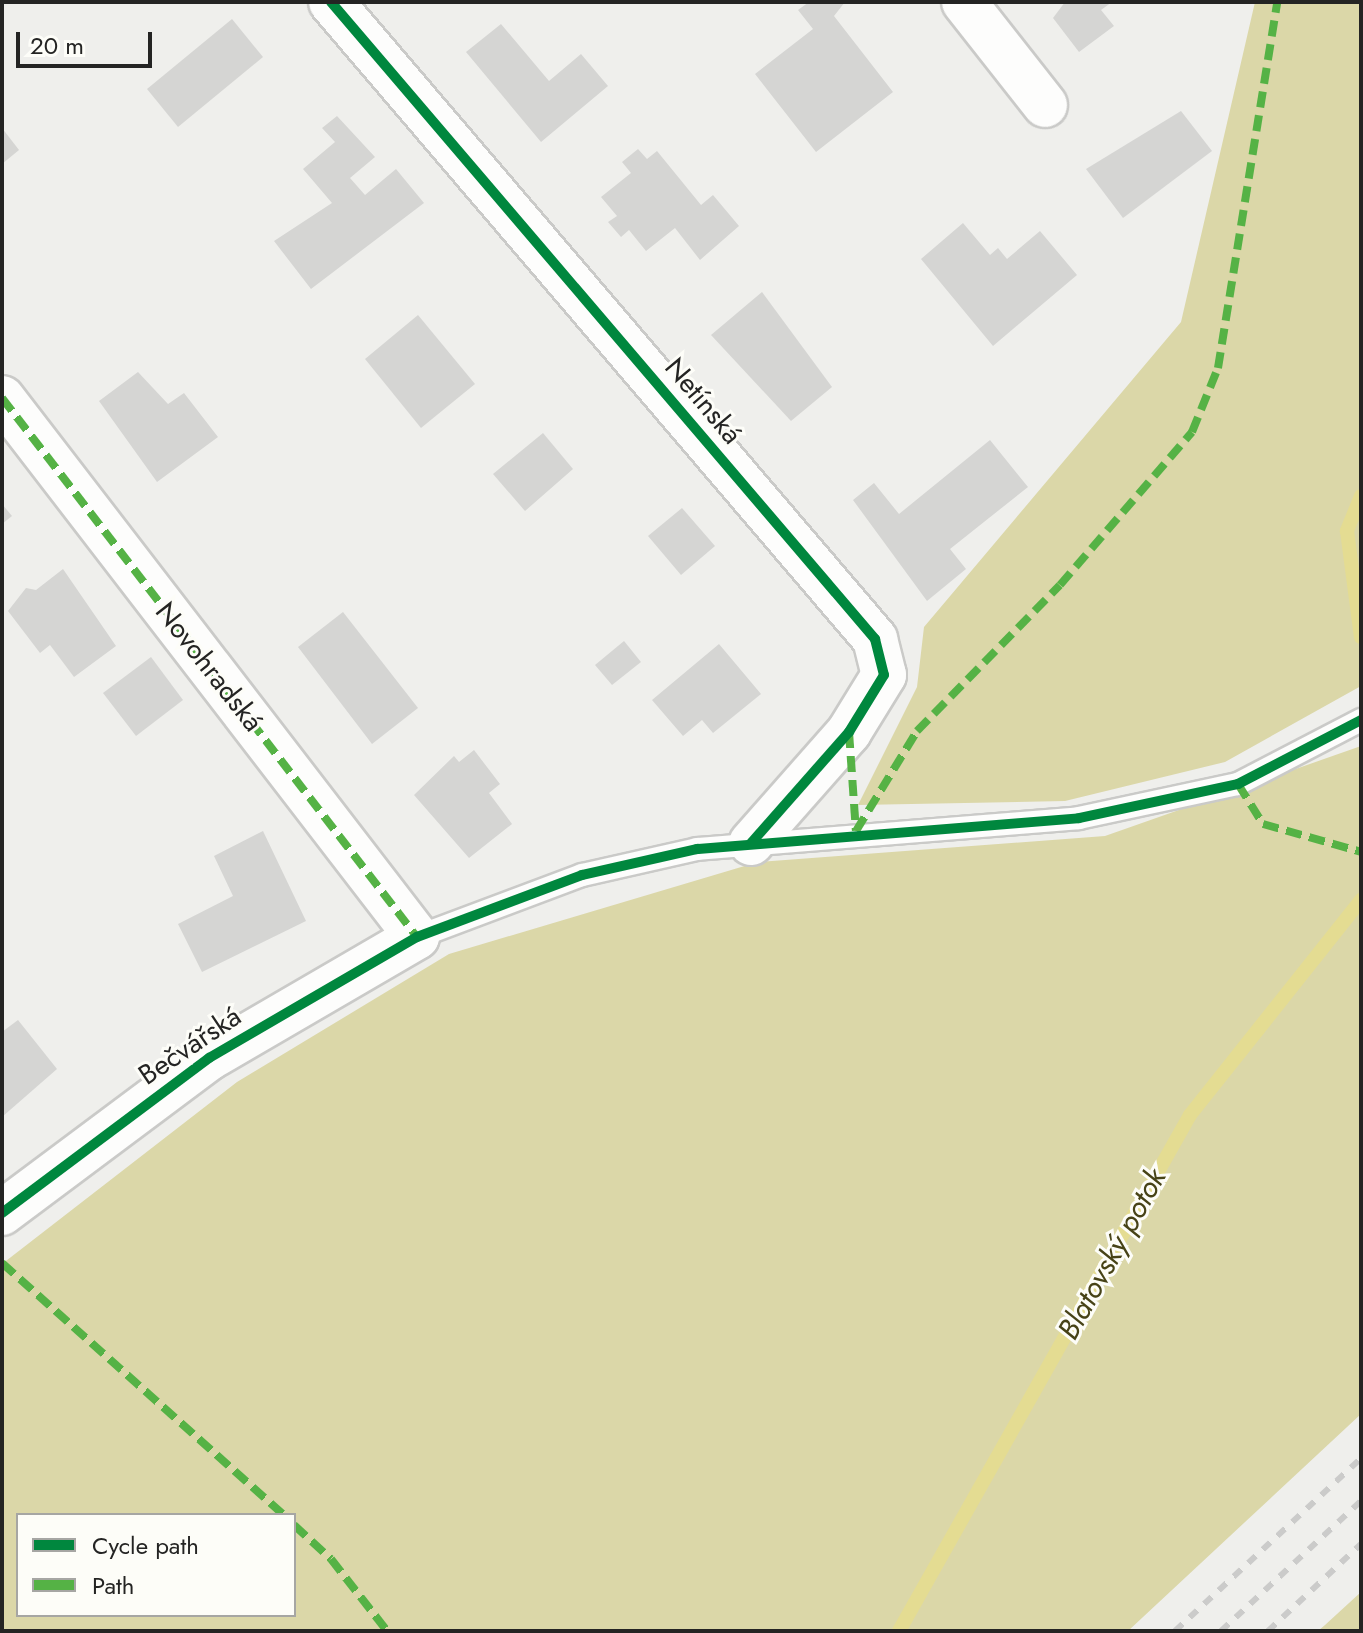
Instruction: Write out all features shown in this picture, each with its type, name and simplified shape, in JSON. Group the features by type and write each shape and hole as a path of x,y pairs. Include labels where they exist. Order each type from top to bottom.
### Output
{"street":[{"name":"Netínská","path":"331,2 875,639 884,675 849,732 751,843"},
{"path":"964,2 1045,105"},
{"name":"Novohradská","path":"2,398 417,937"},
{"name":"Bečvářská","path":"2,1213 209,1058 417,937"}],"lane":[{"path":"417,937 582,875 751,843 1079,818 1238,784 1361,720"}],"shaded area":[{"path":"1255,2 1361,2 1361,686 1225,762 1065,801 858,805 917,687 924,627 1181,322"},
{"path":"1361,746 1361,1414 1128,1631 2,1631 2,1264 237,1082 449,954 758,862 1105,836"},
{"path":"1361,1592 1361,1631 1318,1631 1325,1625"}],"building":[{"path":"809,2 845,2 834,16 893,92 816,152 755,74 813,29 798,10"},
{"path":"1065,2 1112,2 1101,10 1114,26 1079,52 1053,18"},
{"path":"232,19 263,57 178,127 147,89"},
{"path":"501,24 549,81 581,54 608,86 541,142 466,52"},
{"path":"1181,111 1212,151 1123,218 1086,169"},
{"path":"337,116 375,157 350,178 365,195 396,169 424,203 311,289 274,241 332,203 303,169 335,142 322,128"},
{"path":"2,128 19,150 2,164"},
{"path":"638,149 647,159 657,151 701,205 713,195 739,226 700,260 675,228 646,251 629,230 621,237 608,222 617,216 601,197 631,173 622,162"},
{"path":"963,223 990,255 998,248 1007,259 1040,231 1077,275 993,346 921,259"},
{"path":"762,292 832,387 791,421 711,335"},
{"path":"418,315 475,384 421,428 365,359"},
{"path":"138,372 168,404 184,393 218,437 157,482 99,401"},
{"path":"543,433 573,469 525,511 493,474"},
{"path":"990,440 1028,487 950,549 966,569 927,601 853,500 874,483 899,514"},
{"path":"2,504 12,516 2,524"},
{"path":"682,508 715,546 681,575 648,536"},
{"path":"63,569 116,646 74,677 50,645 40,653 8,611 26,588 36,590"},
{"path":"343,612 418,708 372,744 298,647"},
{"path":"624,641 641,662 612,685 595,665"},
{"path":"719,644 761,694 713,733 702,720 683,736 652,700"},
{"path":"151,657 183,700 136,736 103,693"},
{"path":"474,750 500,784 489,793 512,824 469,858 414,795 454,756 459,762"},
{"path":"263,831 306,921 202,972 178,924 233,896 214,856"},
{"path":"18,1020 57,1069 2,1117 2,1032"}],"waterway":[{"name":"Blatovský potok","path":"1361,496 1347,531 1361,637"},
{"name":"Blatovský potok","path":"899,1631 1190,1115 1361,900"}],"railway":[{"path":"1175,1631 1361,1458"},
{"path":"1221,1631 1361,1501"},
{"path":"1268,1631 1361,1544"}],"marked path":[{"path":"856,831 917,731 1060,585 1192,432 1218,368 1277,2"},
{"path":"2,398 417,937"},
{"path":"849,732 856,831"},
{"path":"1238,784 1263,824 1361,852"},
{"path":"2,1263 282,1513"},
{"path":"296,1527 331,1559 387,1631"}],"cycle path":[{"path":"331,2 875,639 884,675 849,732 751,843"},
{"path":"2,1213 209,1058 417,937 582,875 697,849 1079,818 1238,784 1361,720"}]}
